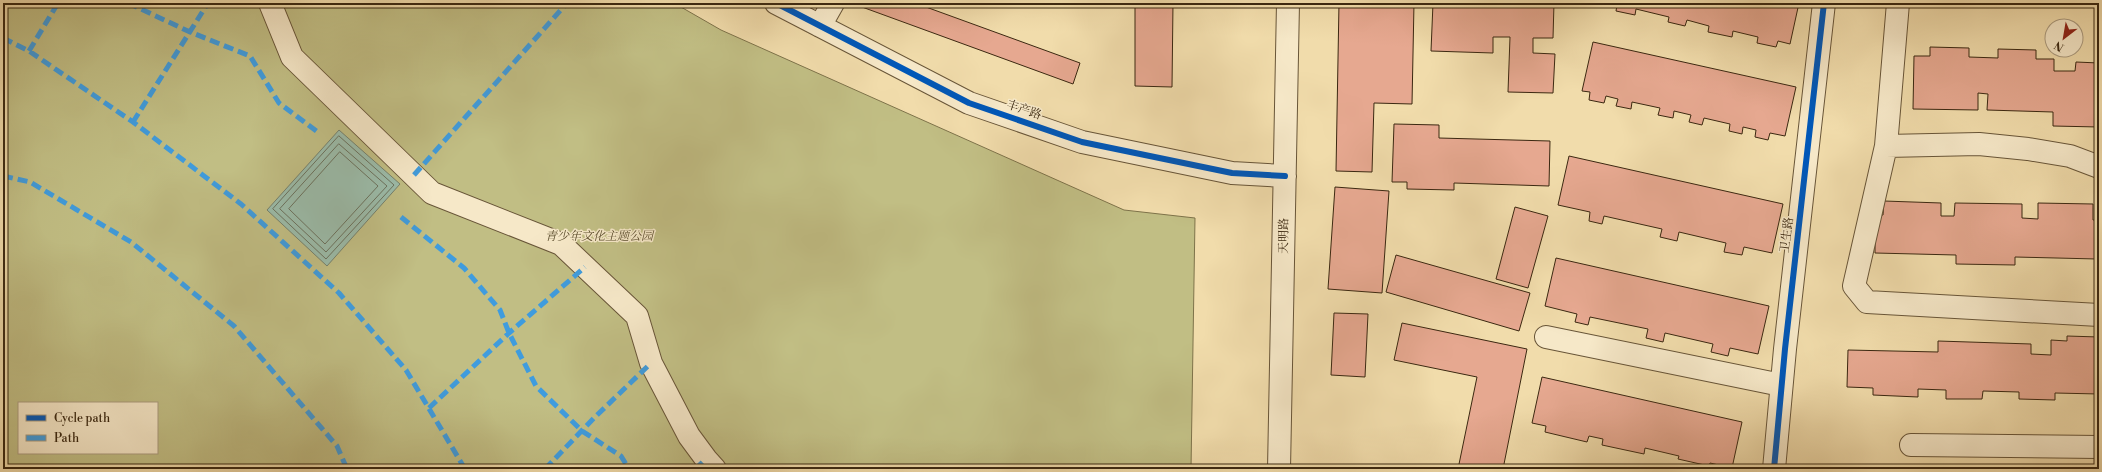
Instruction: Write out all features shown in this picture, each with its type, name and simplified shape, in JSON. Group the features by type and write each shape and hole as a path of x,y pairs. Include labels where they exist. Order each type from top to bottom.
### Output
{"street":[{"path":"270,3 292,57 432,193 560,244 637,316 655,370 689,436 715,469"},
{"name":"丰产路","path":"776,3 969,103 1082,142 1232,173 1285,176"},
{"path":"820,26 833,3"},
{"name":"天明路","path":"1279,469 1288,3"},
{"name":"卫生路","path":"1774,469 1781,385 1824,3"},
{"path":"1898,3 1886,146 1854,286 1867,302 2099,315"},
{"path":"1886,146 1979,144 2028,149 2070,156 2099,167"},
{"path":"1546,337 1781,385"},
{"path":"1911,445 2099,447"}],"green space":[{"name":"青少年文化主题公园","path":"3,3 674,3 721,30 1124,210 1195,218 1191,469 3,469"}],"water":[{"path":"339,130 400,184 327,266 267,210"}],"building":[{"path":"863,3 915,3 1080,63 1073,84 862,7"},
{"path":"1135,3 1173,3 1172,87 1135,86"},
{"path":"1339,3 1414,3 1412,104 1374,103 1372,172 1336,171"},
{"path":"1433,3 1554,3 1553,38 1533,38 1533,53 1555,54 1553,93 1508,92 1510,37 1493,37 1493,53 1431,51"},
{"path":"1609,3 1799,3 1790,44 1778,41 1776,47 1757,43 1758,37 1733,31 1732,37 1708,32 1709,26 1687,20 1685,26 1668,22 1669,17 1636,9 1635,15 1616,11 1617,5"},
{"path":"1593,42 1796,87 1785,136 1770,133 1768,140 1755,137 1756,130 1743,127 1742,134 1729,131 1730,124 1704,118 1702,125 1689,122 1691,115 1674,111 1673,118 1658,115 1660,108 1632,102 1631,109 1616,106 1618,99 1606,96 1604,103 1589,100 1590,92 1582,91"},
{"path":"1930,47 1969,48 1969,57 1998,58 1998,49 2036,50 2036,59 2054,59 2054,71 2075,71 2076,62 2099,63 2099,127 2053,126 2053,112 1987,110 1988,94 1978,93 1978,110 1913,109 1914,56 1930,56"},
{"path":"1394,124 1439,125 1439,138 1550,141 1549,186 1454,183 1454,190 1407,189 1407,182 1392,182"},
{"path":"1569,156 1783,204 1772,253 1744,247 1742,255 1724,252 1726,243 1679,232 1677,241 1660,237 1662,229 1604,216 1602,224 1589,221 1590,212 1558,205"},
{"path":"1335,187 1389,191 1382,293 1328,289"},
{"path":"1884,201 1941,203 1941,216 1954,216 1955,203 2022,204 2022,218 2038,219 2038,203 2093,204 2093,220 2098,220 2097,259 2015,257 2015,265 1956,264 1956,255 1875,253 1875,215 1883,215"},
{"path":"1515,207 1548,216 1528,288 1496,279"},
{"path":"1396,255 1530,293 1519,331 1386,292"},
{"path":"1556,258 1769,306 1758,354 1730,348 1728,356 1711,352 1713,344 1665,333 1663,342 1646,338 1648,329 1590,317 1588,325 1575,322 1577,314 1545,306"},
{"path":"1334,313 1368,314 1365,377 1331,375"},
{"path":"1402,323 1527,349 1503,469 1458,469 1477,377 1394,360"},
{"path":"2067,336 2099,337 2099,394 2055,393 2055,400 2019,399 2019,392 1983,391 1982,399 1946,399 1946,390 1918,389 1918,397 1873,395 1873,388 1847,387 1848,350 1938,352 1938,341 2031,344 2031,354 2051,355 2051,340 2067,341"},
{"path":"1542,377 1742,422 1732,468 1710,463 1709,466 1678,459 1679,456 1645,448 1644,454 1602,445 1603,439 1589,436 1587,442 1545,432 1546,426 1532,423"}],"marked path":[{"path":"29,51 58,3"},
{"path":"128,3 190,32 250,56 279,103 319,133"},
{"path":"133,122 208,3"},
{"path":"414,175 567,3"},
{"path":"3,38 29,51 133,122 241,204 339,293 406,370 465,469"},
{"path":"3,176 30,182 131,242 234,326 337,446 347,469"},
{"path":"401,217 464,268 500,310 509,333 536,386 582,431 621,456 629,469"},
{"path":"429,408 509,333 585,267"},
{"path":"545,469 594,418 651,363"},
{"path":"695,469 706,459"}],"cycle path":[{"path":"776,3 969,103 1082,142 1232,173 1285,176"},
{"path":"1774,469 1785,349 1824,3"}]}
